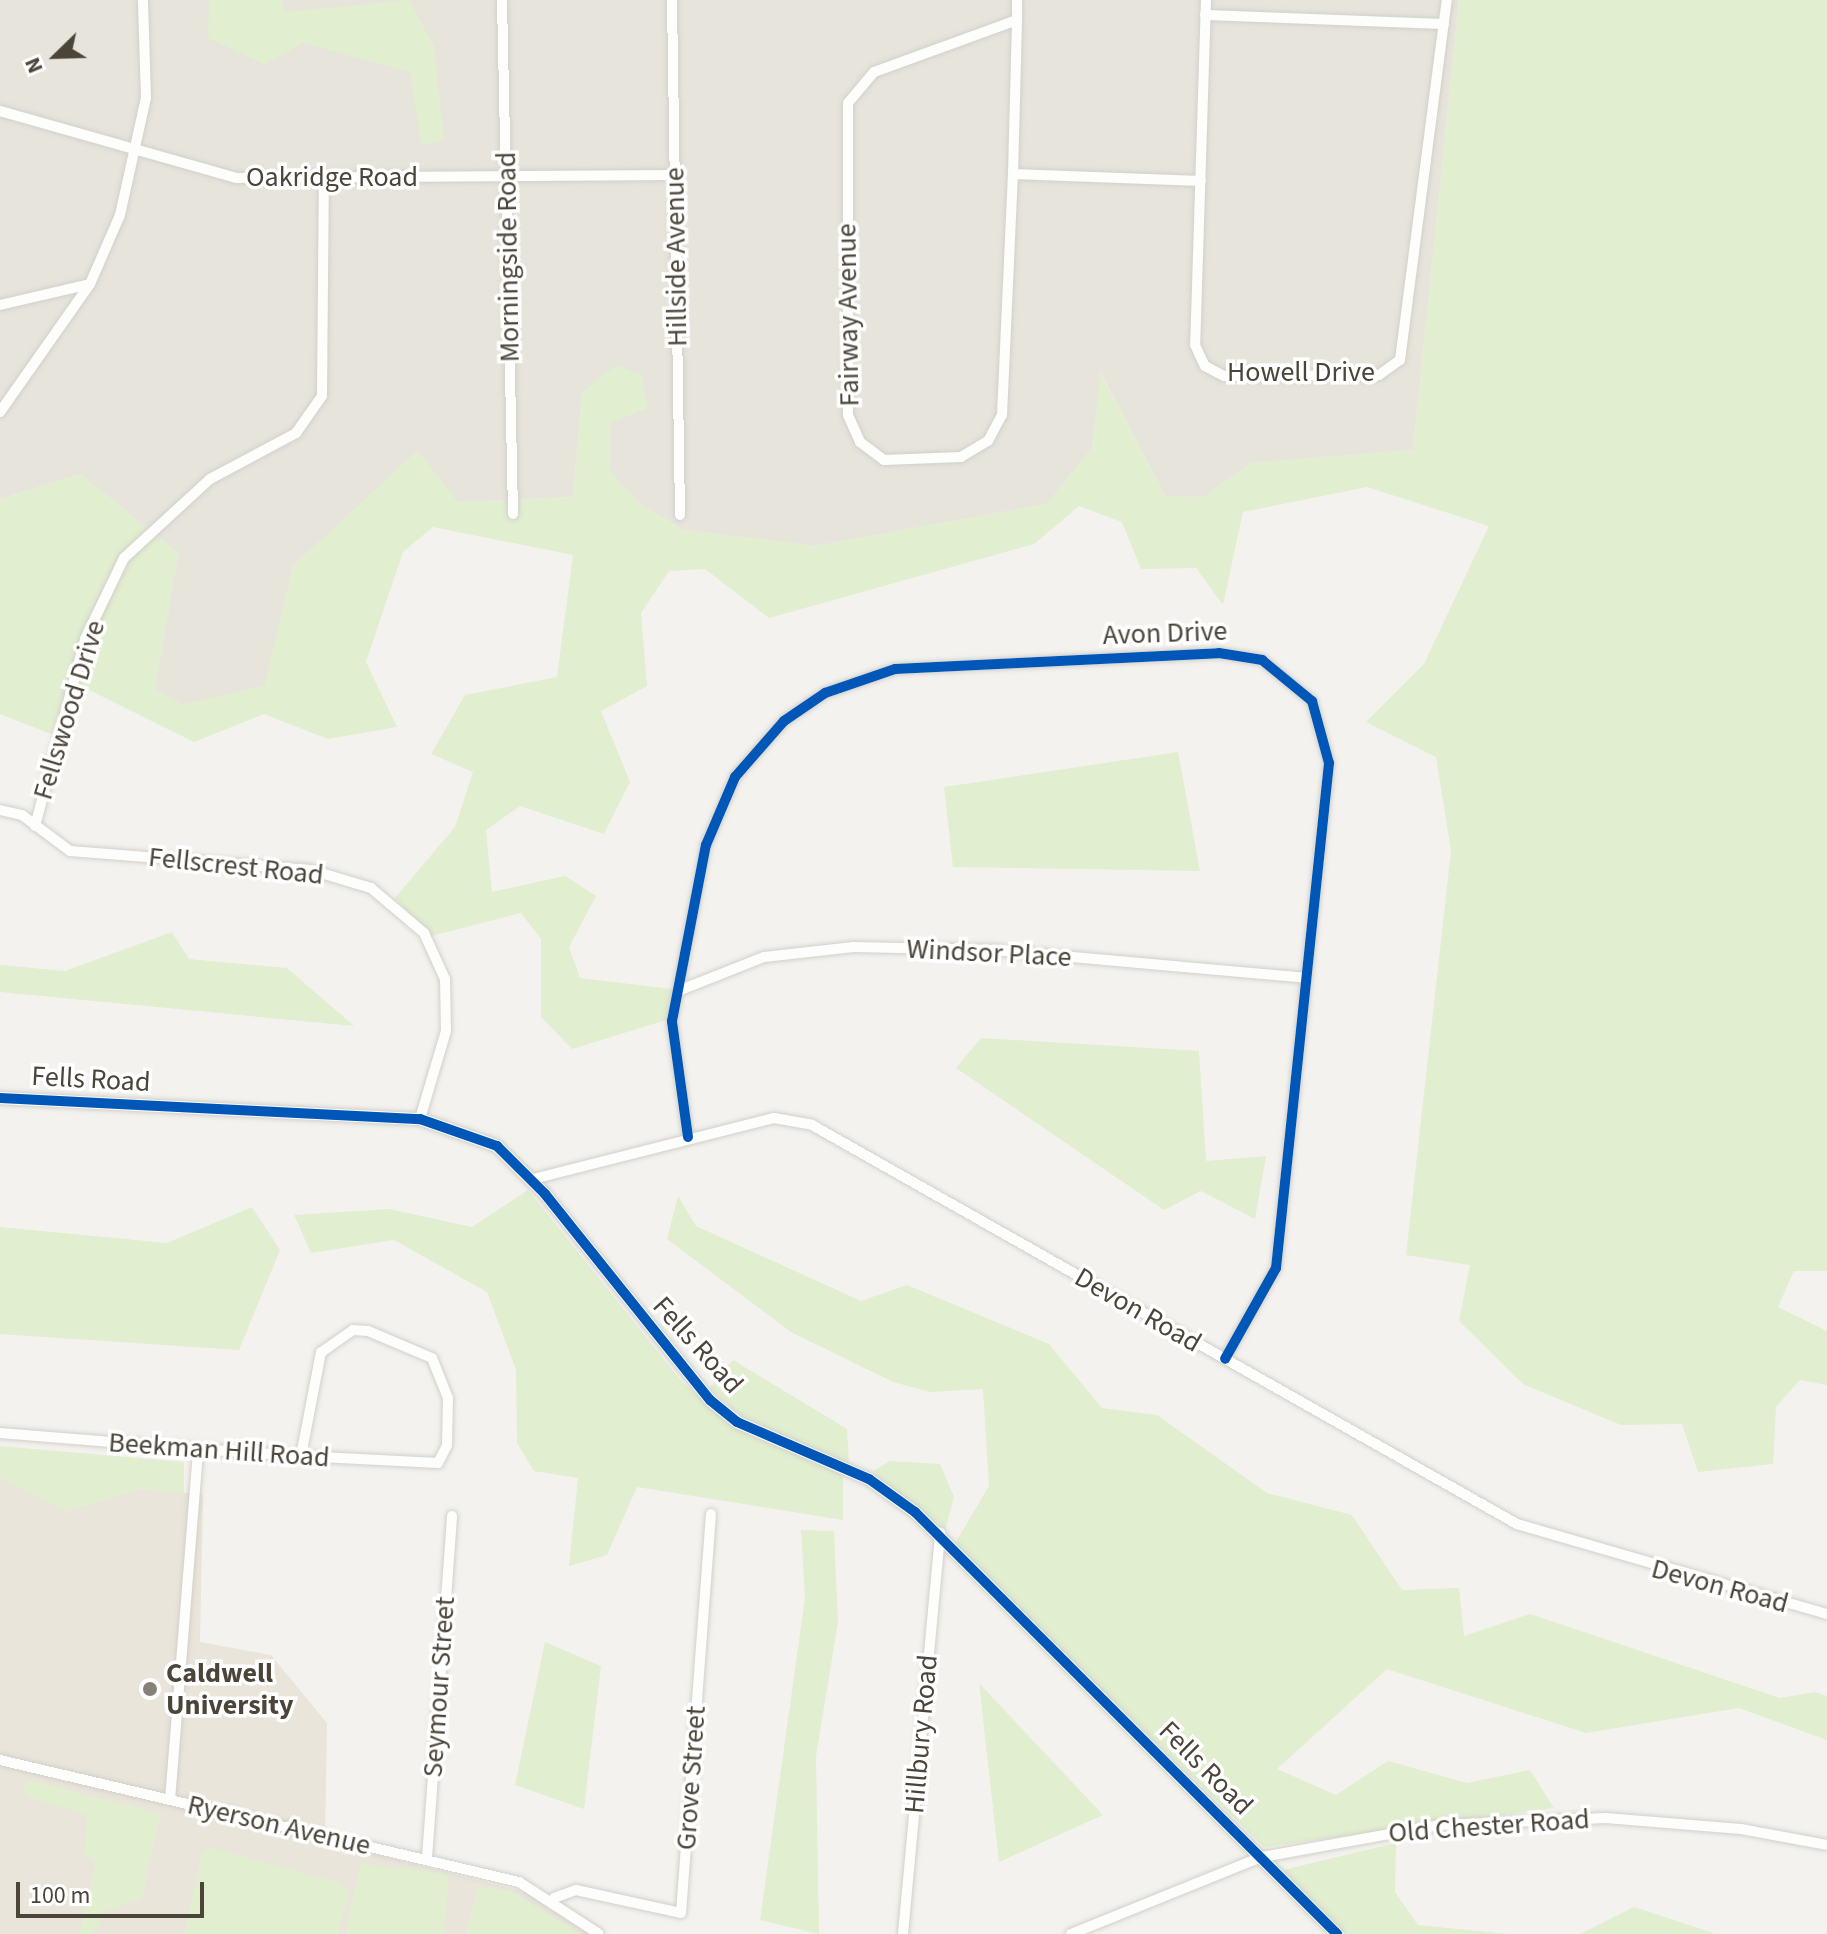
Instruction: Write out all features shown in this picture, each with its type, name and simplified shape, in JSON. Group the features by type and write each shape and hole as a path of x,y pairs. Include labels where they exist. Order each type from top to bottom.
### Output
{"street":[{"path":"0,412 90,284 138,151 148,76 143,0"},
{"name":"Morningside Road","path":"502,0 513,514"},
{"name":"Hillside Avenue","path":"672,0 680,515"},
{"name":"Fairway Avenue","path":"1017,0 1017,20 1013,174 999,424 961,457 884,460 855,434 847,406 848,103 874,72 1017,20"},
{"name":"Howell Drive","path":"1206,0 1195,345 1205,366 1224,376 1392,370 1405,348 1447,0"},
{"path":"1205,15 1444,24"},
{"name":"Oakridge Road","path":"0,111 94,132 138,151 216,176 324,179 675,175"},
{"path":"1013,174 1201,181"},
{"name":"Fellswood Drive","path":"0,810 35,826 85,639 124,558 210,479 296,433 322,396 328,372 324,179"},
{"path":"0,305 90,284"},
{"name":"Avon Drive","path":"688,1137 672,1061 678,991 706,845 723,798 766,738 804,706 895,669 1219,653 1252,657 1290,676 1325,731 1329,763 1276,1268 1225,1359"},
{"name":"Fellscrest Road","path":"35,826 70,851 348,878 406,914 437,955 448,1005 436,1083 420,1119"},
{"name":"Windsor Place","path":"678,991 764,957 853,947 994,950 1306,978"},
{"name":"Fells Road","path":"0,1098 420,1119 481,1136 533,1179 710,1400 765,1437 869,1479 940,1533 1337,1934"},
{"name":"Devon Road","path":"533,1179 688,1137 774,1118 812,1125 1517,1524 1827,1614"},
{"name":"Beekman Hill Road","path":"0,1433 198,1449 301,1456 438,1463 447,1445 448,1398 432,1358 368,1331 353,1330 314,1364 301,1456"},
{"path":"170,1800 198,1449"},
{"name":"Grove Street","path":"554,1898 576,1890 681,1913 711,1514"},
{"name":"Seymour Street","path":"427,1858 452,1516"},
{"name":"Hillbury Road","path":"903,1934 940,1533"},
{"name":"Ryerson Avenue","path":"0,1760 427,1858 554,1898"},
{"name":"Old Chester Road","path":"1071,1934 1262,1857 1440,1825 1606,1818 1741,1829 1827,1845"},
{"path":"554,1898 599,1934"}],"shaded area":[{"path":"0,0 1459,0 1413,450 1251,463 1204,497 1165,496 1101,373 1092,448 1047,504 815,546 684,530 641,505 609,470 610,423 582,392 573,497 457,502 418,451 293,566 265,686 182,705 155,689 178,553 80,474 0,499"},
{"name":"Caldwell University","path":"0,1478 66,1511 138,1489 203,1494 200,1642 271,1655 327,1723 325,1842 537,1895 592,1934 0,1934"}],"green space":[{"path":"209,0 283,0 283,12 409,0 434,46 444,140 421,145 410,72 303,43 264,64 208,38"},
{"path":"1459,0 1827,0 1827,1271 1794,1271 1778,1307 1827,1331 1827,1385 1800,1380 1776,1407 1773,1464 1698,1472 1682,1424 1621,1425 1523,1384 1459,1321 1470,1265 1406,1255 1451,851 1436,757 1366,722 1424,664 1489,526 1367,487 1243,512 1223,605 1196,568 1141,569 1122,522 1079,506 1034,544 769,618 705,569 669,571 641,613 647,686 601,711 630,782 604,834 520,806 486,830 492,892 565,876 596,896 569,947 580,978 680,990 676,1017 572,1049 541,1017 541,939 521,913 431,936 395,898 455,827 473,772 431,754 465,695 557,677 573,555 433,527 403,552 366,662 397,727 328,739 264,714 194,742 71,681 56,736 0,714 0,499 80,474 178,553 155,689 182,705 264,686 293,566 418,450 457,502 573,497 582,392 616,365 641,374 648,408 610,423 609,470 641,505 684,530 815,546 1047,504 1092,448 1100,372 1165,496 1204,497 1251,463 1413,450"},
{"path":"1178,752 1200,871 953,867 944,787"},
{"path":"172,932 189,959 287,968 354,1026 0,992 0,965 65,971"},
{"path":"981,1038 1199,1051 1206,1161 1266,1156 1255,1219 1201,1191 1164,1210 956,1068"},
{"path":"528,1190 681,1381 736,1429 843,1473 843,1520 637,1487 607,1555 569,1566 578,1478 534,1471 517,1443 516,1370 487,1292 394,1240 311,1253 294,1215 389,1209 472,1227"},
{"path":"678,1196 696,1226 861,1301 907,1285 1049,1344 1102,1408 1157,1415 1267,1493 1352,1515 1402,1590 1459,1588 1464,1636 1530,1614 1780,1698 1815,1692 1827,1696 1827,1740 1739,1708 1586,1733 1387,1669 1277,1769 1336,1795 1388,1761 1467,1783 1530,1770 1554,1808 1264,1847 954,1545 989,1486 983,1389 930,1392 893,1382 791,1332 667,1239"},
{"path":"252,1207 280,1250 239,1350 0,1334 0,1227 167,1243"},
{"path":"733,1360 847,1429 849,1464 743,1417 709,1388"},
{"path":"0,1446 184,1462 184,1493 138,1489 66,1511 0,1478"},
{"path":"890,1461 940,1464 954,1497 945,1530 872,1472"},
{"path":"801,1530 834,1531 838,1622 816,1756 819,1934 760,1920 805,1598"},
{"path":"545,1642 601,1666 584,1809 515,1785"},
{"path":"979,1683 1103,1815 999,1862"},
{"path":"29,1780 161,1814 142,1899 104,1912 92,1934 79,1934 96,1861 84,1855 87,1815 31,1798 22,1786"},
{"path":"1396,1843 1395,1892 1418,1925 1508,1934 1345,1934 1283,1870"},
{"path":"212,1848 340,1883 349,1894 338,1934 184,1934 202,1852"},
{"path":"360,1864 449,1873 444,1934 345,1934"},
{"path":"478,1887 511,1891 581,1934 465,1934"},
{"path":"1634,1907 1716,1934 1580,1934"}],"cycle path":[{"path":"688,1137 672,1021 706,845 735,777 784,721 825,693 895,669 1219,653 1262,660 1312,701 1329,763 1276,1268 1225,1359"},
{"path":"0,1098 420,1119 497,1146 545,1194 710,1400 737,1422 869,1479 915,1512 1337,1934"}],"place":[{"name":"Caldwell University","path":"150,1689"}]}
